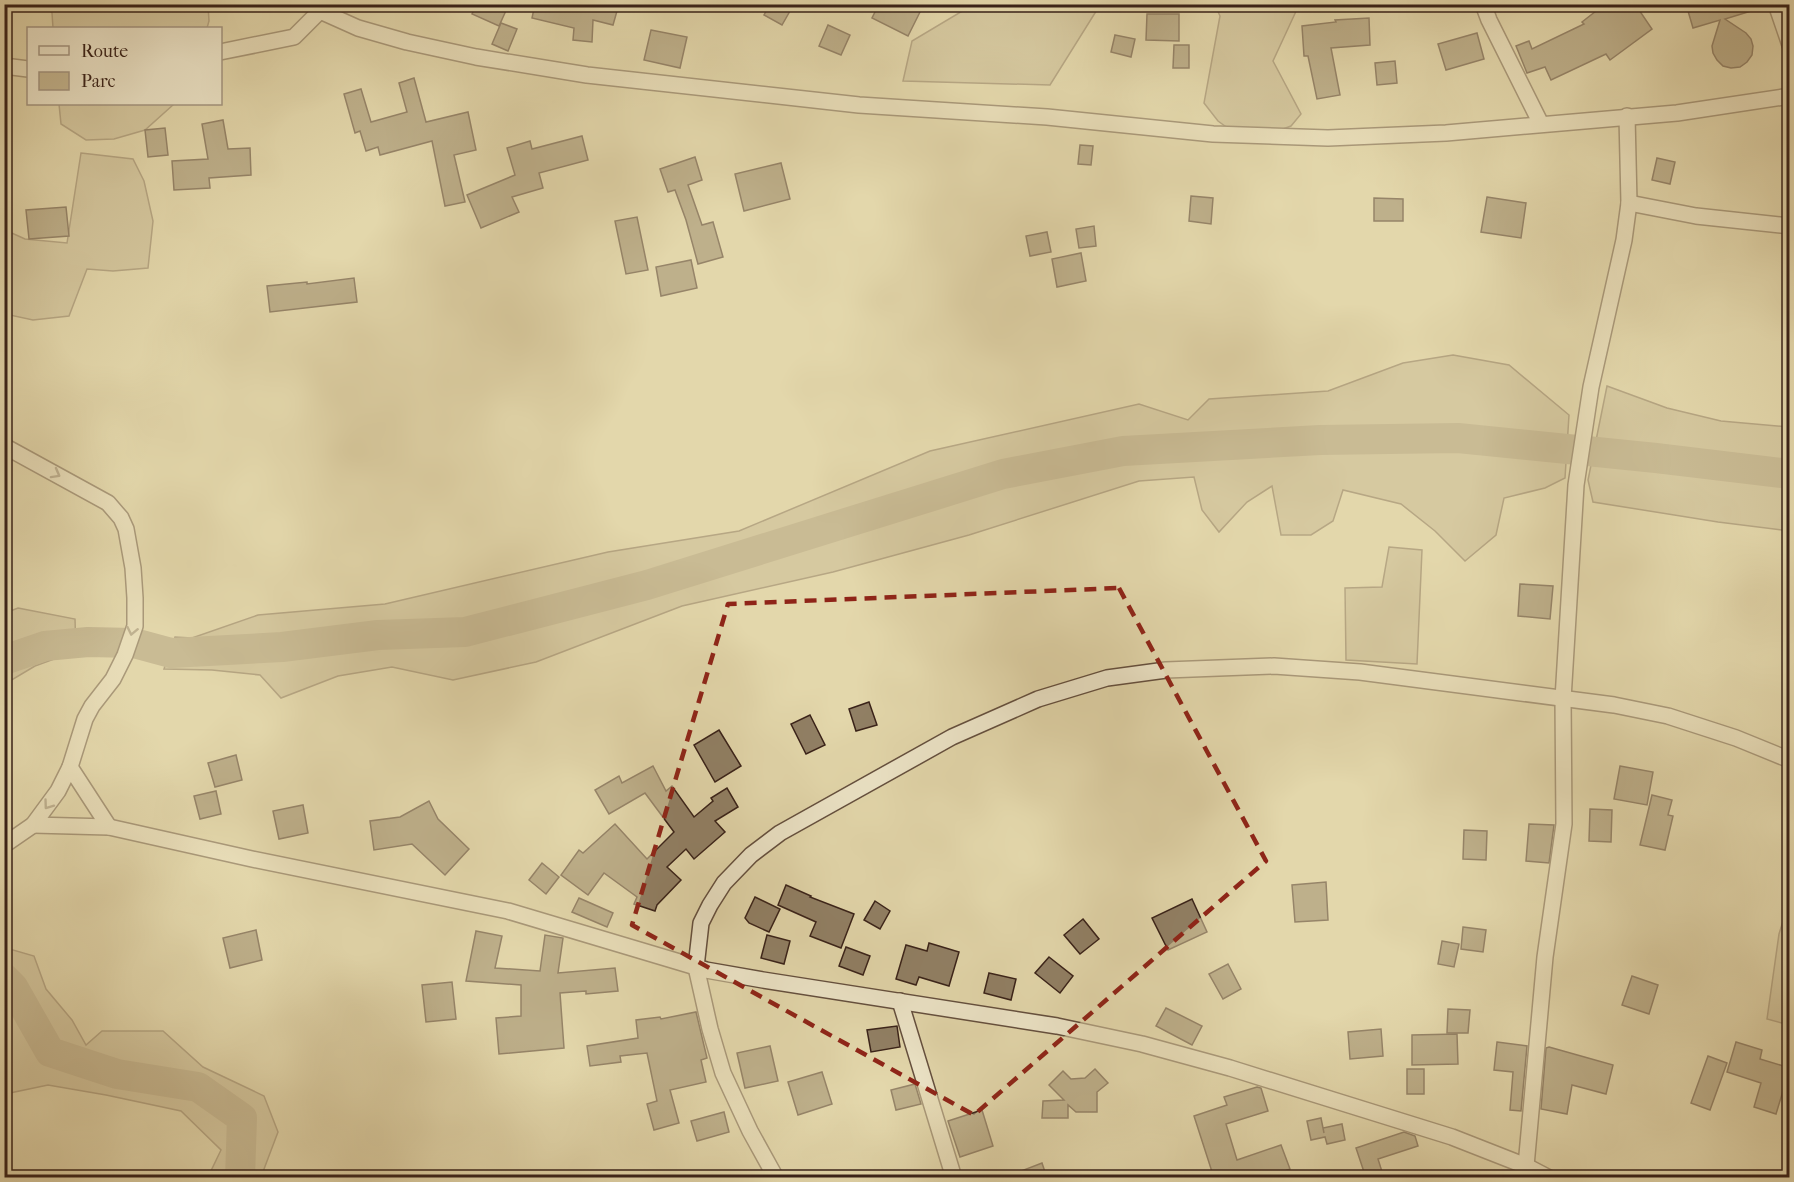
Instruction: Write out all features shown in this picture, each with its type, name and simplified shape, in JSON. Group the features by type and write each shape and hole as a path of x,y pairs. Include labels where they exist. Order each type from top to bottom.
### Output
{"street":[{"path":"1483,4 1541,124"},
{"path":"1776,4 1790,45"},
{"path":"222,52 294,37 315,8 358,28 407,42 476,57 586,75 859,105 1047,117 1213,134 1282,137 1328,138 1446,133 1677,113 1790,96"},
{"path":"4,66 27,69"},
{"path":"1526,1166 1545,957 1564,824 1563,699 1576,485 1591,387 1617,275 1629,203 1627,116"},
{"path":"1629,203 1696,216 1790,225"},
{"path":"4,446 108,503 121,518 126,529 133,568 135,626 126,655 113,679 92,706 70,767 58,791 33,825 4,845"},
{"path":"776,1178 750,1131 723,1073 696,967 701,923 710,905 724,883 752,855 780,833 952,737 1038,699 1107,678 1166,670 1274,666 1360,672 1614,705 1668,716 1736,738 1790,760"},
{"path":"70,767 109,827"},
{"path":"33,825 109,827 263,861 508,910 696,967 763,980 1057,1026 1142,1044 1230,1068 1431,1130 1526,1166 1549,1178"},
{"path":"900,1001 954,1178"}],"highlighted area":[{"path":"1119,588 1266,861 974,1115 632,925 728,604"}],"green space":[{"path":"974,4 1100,5 1050,85 903,81 912,41"},
{"path":"46,5 208,5 209,21 207,27 53,27 52,13"},
{"path":"1215,5 1304,5 1298,7 1273,61 1301,114 1291,126 1275,132 1232,131 1218,121 1204,103 1220,16"},
{"path":"59,105 173,105 145,130 114,139 86,140 61,124"},
{"path":"81,153 133,159 144,181 153,221 148,268 113,271 87,269 69,316 33,320 5,314 5,230 25,239 67,243"},
{"path":"1453,355 1509,365 1569,415 1565,478 1545,488 1504,498 1496,535 1465,561 1435,531 1401,504 1343,490 1333,521 1311,535 1281,535 1272,486 1247,502 1219,532 1202,510 1194,477 1139,481 969,535 833,572 682,606 536,662 453,680 392,667 338,676 281,698 260,675 212,670 164,669 175,637 192,638 258,615 385,604 608,552 739,531 930,451 1139,404 1188,420 1209,399 1328,391 1403,363"},
{"path":"1607,386 1667,408 1721,421 1789,427 1789,531 1593,502 1588,480"},
{"path":"1389,547 1422,550 1417,664 1346,660 1345,588 1382,587"},
{"path":"18,608 75,619 76,651 35,666 5,684 5,613"},
{"path":"1789,902 1790,1025 1767,1019 1779,934"},
{"path":"5,943 6,948 34,956 46,989 72,1020 86,1045 102,1031 163,1031 203,1067 264,1096 278,1132 261,1177 208,1177 221,1150 181,1111 48,1085 5,1094"}],"building":[{"path":"477,4 509,4 499,26 472,14"},
{"path":"535,4 563,4 578,8 579,4 619,4 613,25 593,20 592,42 573,40 574,28 532,18"},
{"path":"770,4 794,4 782,25 764,15"},
{"path":"879,4 924,4 908,36 872,18"},
{"path":"1605,4 1635,4 1652,29 1610,60 1606,54 1551,80 1545,67 1527,73 1516,46 1529,41 1532,49 1584,24 1582,22"},
{"path":"1711,4 1760,4 1761,8 1725,19 1751,39 1752,55 1740,67 1723,66 1713,53 1712,46 1720,20 1693,28 1688,11"},
{"path":"1147,14 1179,14 1179,41 1146,40"},
{"path":"1369,18 1370,45 1331,48 1340,95 1317,99 1308,56 1304,56 1302,26 1336,22 1335,20"},
{"path":"501,23 517,29 508,51 492,44"},
{"path":"828,25 850,35 841,55 819,46"},
{"path":"651,30 687,37 680,68 644,60"},
{"path":"1477,33 1484,59 1446,70 1438,44"},
{"path":"1115,35 1135,39 1131,57 1111,52"},
{"path":"1174,45 1189,45 1189,68 1173,68"},
{"path":"1395,61 1397,83 1377,85 1375,63"},
{"path":"414,78 426,122 468,112 476,150 454,155 465,202 445,206 432,141 380,155 378,147 366,151 360,131 355,133 344,94 361,89 371,122 407,112 399,83"},
{"path":"223,120 228,149 250,148 251,175 209,178 210,188 174,190 172,161 208,159 202,124"},
{"path":"165,128 168,155 148,157 145,130"},
{"path":"582,136 588,160 539,173 543,188 512,197 519,212 481,228 467,195 515,175 507,148 530,141 532,149"},
{"path":"1080,145 1093,146 1091,165 1078,164"},
{"path":"695,157 702,180 688,185 702,225 713,222 723,257 698,264 675,190 668,192 660,169"},
{"path":"1657,158 1675,162 1670,184 1652,180"},
{"path":"781,163 790,199 744,211 735,174"},
{"path":"1191,196 1213,198 1211,224 1189,221"},
{"path":"1487,197 1526,203 1521,238 1481,232"},
{"path":"1374,198 1403,199 1403,221 1374,221"},
{"path":"66,207 69,236 29,239 26,210"},
{"path":"637,217 648,270 626,274 615,221"},
{"path":"1094,226 1096,246 1079,248 1076,229"},
{"path":"1047,232 1051,252 1030,256 1026,236"},
{"path":"1081,253 1086,281 1057,287 1052,259"},
{"path":"691,260 697,288 661,296 656,267"},
{"path":"354,278 357,302 270,312 267,286"},
{"path":"1520,584 1553,586 1550,619 1518,616"},
{"path":"869,702 877,725 856,731 849,709"},
{"path":"810,715 825,745 806,754 791,724"},
{"path":"719,730 741,766 715,782 694,745"},
{"path":"236,755 242,780 215,787 208,763"},
{"path":"653,766 666,791 672,786 694,817 713,801 711,798 727,788 738,807 715,821 725,832 694,859 686,849 667,867 681,880 657,905 655,911 634,904 637,897 604,873 588,895 561,875 579,850 583,853 615,824 647,859 674,832 645,793 609,814 595,790 619,776 622,783"},
{"path":"1620,766 1653,772 1647,805 1614,799"},
{"path":"216,791 221,814 200,819 194,796"},
{"path":"1652,795 1672,800 1668,815 1673,816 1665,850 1640,845"},
{"path":"429,801 438,819 469,849 445,875 412,844 374,850 370,821 400,817"},
{"path":"303,805 308,833 279,839 273,811"},
{"path":"1590,809 1612,810 1611,842 1589,841"},
{"path":"1529,824 1554,825 1549,863 1526,861"},
{"path":"1464,830 1487,831 1486,860 1463,859"},
{"path":"542,863 559,877 546,894 529,880"},
{"path":"1326,882 1328,920 1295,922 1292,885"},
{"path":"786,885 854,914 841,948 810,936 816,922 778,905"},
{"path":"755,897 780,909 769,932 749,923 745,918"},
{"path":"579,898 613,913 607,927 572,912"},
{"path":"1192,899 1207,932 1168,950 1152,918"},
{"path":"875,901 890,911 880,929 864,920"},
{"path":"1083,919 1099,939 1080,954 1064,935"},
{"path":"1463,927 1486,930 1483,952 1461,949"},
{"path":"256,930 262,960 230,968 223,938"},
{"path":"476,931 502,936 495,968 540,971 545,935 563,938 558,973 615,968 618,991 586,994 586,991 560,993 564,1048 499,1054 496,1018 521,1016 521,985 466,981"},
{"path":"767,935 790,941 784,964 761,958"},
{"path":"1442,941 1459,944 1454,967 1438,964"},
{"path":"929,943 959,952 949,986 919,977 916,985 896,979 906,945 927,951"},
{"path":"846,947 870,956 863,975 839,966"},
{"path":"1049,957 1073,976 1060,993 1035,973"},
{"path":"1228,964 1241,989 1223,999 1209,974"},
{"path":"989,973 1016,979 1011,1000 984,993"},
{"path":"1632,976 1658,985 1649,1014 1622,1005"},
{"path":"452,982 456,1019 426,1022 422,985"},
{"path":"1166,1008 1202,1026 1192,1045 1156,1026"},
{"path":"1448,1009 1470,1010 1468,1033 1447,1033"},
{"path":"696,1012 707,1058 701,1060 706,1082 670,1090 679,1123 654,1130 647,1104 657,1101 647,1053 620,1056 621,1062 590,1066 587,1046 638,1038 636,1020 660,1017 661,1019"},
{"path":"897,1026 900,1047 871,1052 867,1030"},
{"path":"1381,1029 1383,1056 1350,1059 1348,1032"},
{"path":"1457,1034 1458,1064 1412,1065 1412,1035"},
{"path":"1497,1042 1527,1046 1521,1111 1510,1110 1513,1072 1494,1070"},
{"path":"1736,1042 1762,1050 1760,1059 1790,1068 1776,1114 1754,1107 1761,1083 1727,1072"},
{"path":"770,1046 778,1081 745,1088 737,1053"},
{"path":"1546,1048 1613,1065 1606,1094 1572,1085 1567,1114 1541,1109"},
{"path":"1708,1056 1727,1063 1710,1110 1691,1103"},
{"path":"1095,1069 1108,1083 1097,1092 1097,1112 1076,1112 1068,1105 1068,1118 1042,1118 1043,1101 1064,1100 1049,1085 1063,1071 1071,1079 1085,1078"},
{"path":"1407,1069 1424,1069 1424,1094 1407,1094"},
{"path":"822,1072 832,1104 798,1115 788,1082"},
{"path":"915,1084 921,1104 896,1110 891,1090"},
{"path":"1257,1087 1261,1088 1268,1111 1226,1124 1237,1160 1281,1145 1290,1169 1266,1178 1214,1178 1194,1116 1227,1105 1224,1097"},
{"path":"982,1110 993,1146 960,1157 948,1121"},
{"path":"724,1112 729,1132 697,1141 691,1121"},
{"path":"1321,1118 1323,1128 1342,1124 1345,1140 1327,1144 1325,1137 1311,1140 1307,1121"},
{"path":"1404,1132 1415,1136 1418,1146 1378,1159 1384,1178 1366,1178 1356,1148"},
{"path":"1042,1163 1047,1178 1008,1178 1008,1176"}],"waterway":[{"path":"4,660 45,646 88,642 134,643 171,653 282,647 378,635 465,632 647,585 1003,474 1123,451 1320,440 1458,438 1790,474"},
{"path":"4,978 13,987 50,1052 117,1074 198,1087 242,1118 240,1178"}]}
